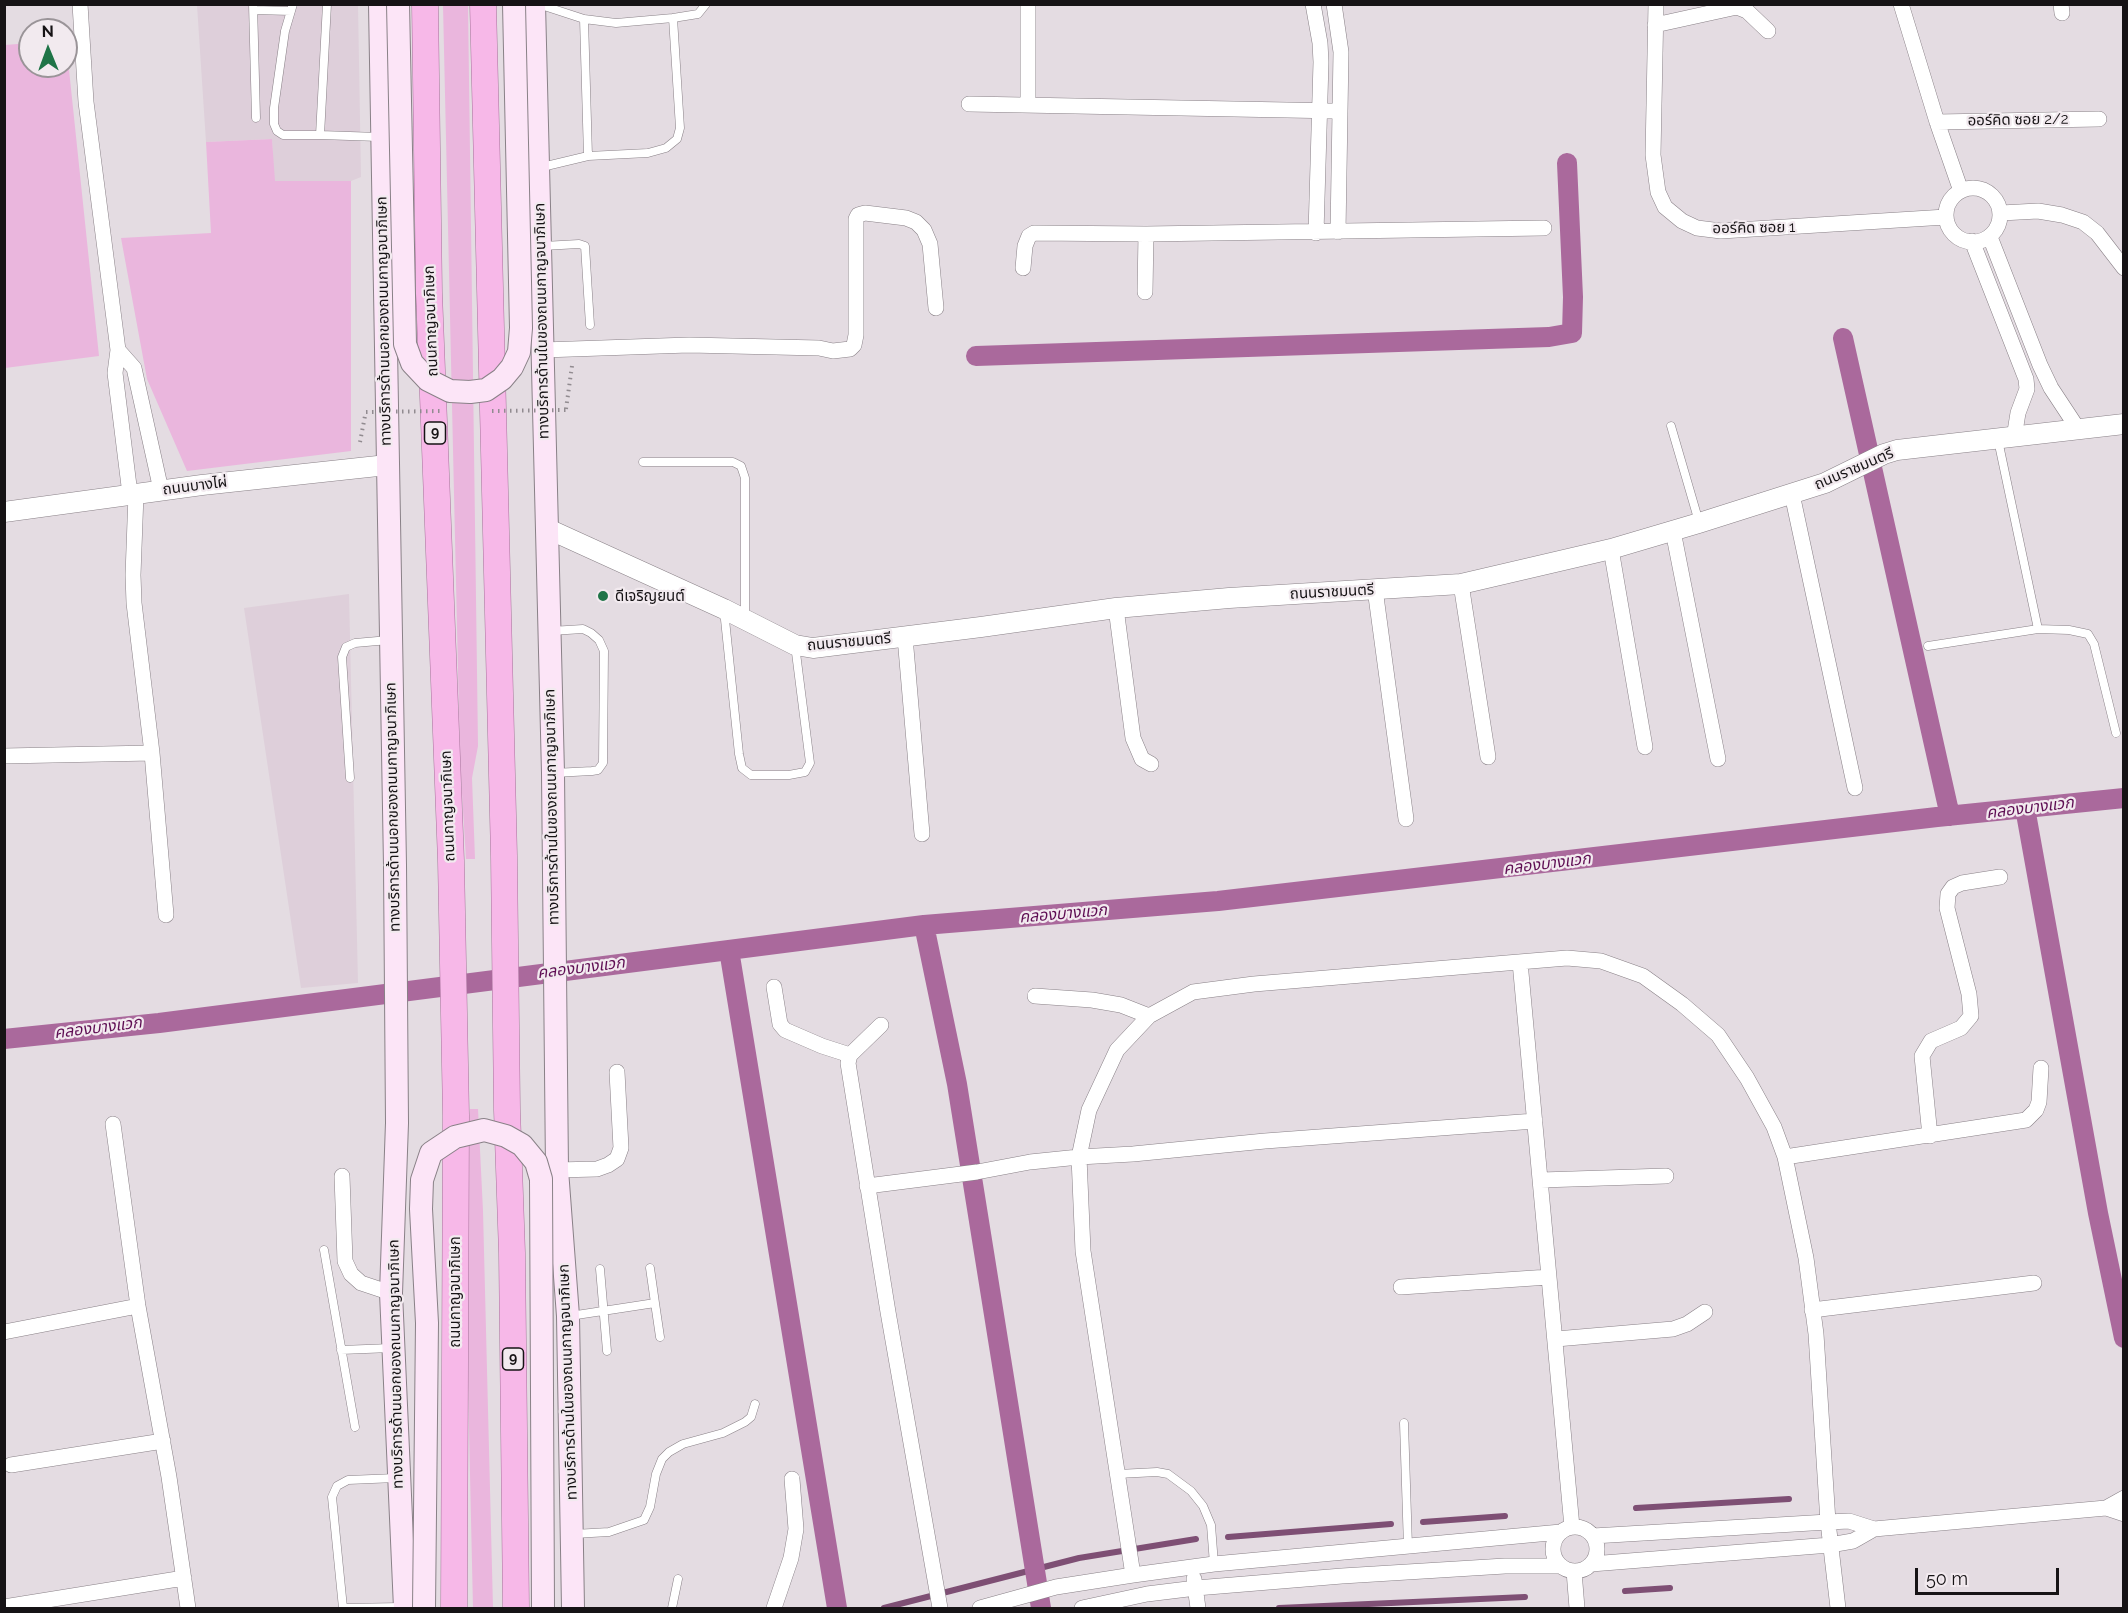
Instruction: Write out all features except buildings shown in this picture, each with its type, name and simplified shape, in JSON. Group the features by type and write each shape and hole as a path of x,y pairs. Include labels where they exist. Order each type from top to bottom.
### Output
{"highway":[{"name":"ถนนกาญจนาภิเษก","path":"425,4 429,293 451,861 456,1115 454,1608"},
{"name":"9","path":"483,4 504,855 516,1608"}],"main road":[{"name":"ทางบริการด้านนอกของถนนกาญจนาภิเษก","path":"380,4 395,865 397,1123 391,1293 398,1478 411,1608"},
{"path":"398,4 405,344 412,363 428,380 450,391 470,392 486,390 502,379 512,368 519,352 521,328 514,4"},
{"name":"ทางบริการด้านในของถนนกาญจนาภิเษก","path":"536,4 553,773 557,1170 568,1316 573,1608"},
{"path":"411,1608 427,1323 421,1209 422,1180 431,1153 455,1137 484,1130 506,1136 522,1145 536,1162 541,1179 543,1608"}],"street":[{"path":"80,4 86,102 118,350 115,373 133,494 134,603 152,753 166,915"},
{"path":"1028,4 1028,105"},
{"path":"1313,4 1320,43 1316,233"},
{"path":"1334,4 1341,52 1338,232"},
{"name":"ออร์คิด ซอย 1","path":"1656,4 1654,164 1658,192 1665,207 1682,221 1697,228 1721,231 1946,217"},
{"path":"1901,4 1961,191"},
{"path":"1655,26 1737,7 1747,11 1768,31"},
{"path":"969,104 1340,111"},
{"name":"ออร์คิด ซอย 2/2","path":"1937,122 2099,119"},
{"path":"1971,188 1982,189 1991,194 1998,202 2001,213 2000,223 1989,237 1972,242 1956,236 1949,228 1946,217 1947,207 1952,197 1971,188"},
{"path":"2001,213 2038,211 2062,215 2083,222 2097,233 2124,268"},
{"path":"543,350 689,345 819,348 832,351 850,349 854,345 856,335 856,219 858,215 865,213 906,218 916,222 924,230 930,244 936,308"},
{"path":"1023,268 1025,246 1029,236 1034,233 1316,233 1544,228"},
{"path":"1145,292 1146,234"},
{"path":"1989,237 2051,388 2078,429"},
{"path":"1972,242 2021,365 2027,390 2019,413 2006,438"},
{"path":"118,350 134,368 161,490"},
{"path":"2027,390 2051,388"},
{"name":"ถนนราชมนตรี","path":"546,528 724,609 795,645 813,648 1116,608 1229,598 1461,584 1611,549 1673,531 1825,483 1884,454 1910,447 2124,424"},
{"name":"ถนนบางไผ่","path":"4,512 161,490 387,465"},
{"path":"1792,494 1855,788"},
{"path":"1673,531 1718,759"},
{"path":"1611,549 1645,747"},
{"path":"1461,584 1488,757"},
{"path":"1375,589 1406,819"},
{"path":"1116,608 1133,738 1142,759 1151,764"},
{"path":"905,637 922,834"},
{"path":"4,756 152,753"},
{"path":"1930,1136 1922,1056 1932,1041 1961,1028 1971,1016 1969,994 1947,908 1948,894 1953,887 1962,883 2000,877"},
{"path":"1133,1575 1083,1251 1079,1157 1089,1110 1117,1050 1149,1016 1193,992 1254,984 1567,958 1601,961 1643,976 1682,1004 1718,1035 1747,1078 1774,1127 1785,1157 1806,1258 1816,1334 1828,1522 1838,1608"},
{"path":"1520,962 1556,1339 1567,1529"},
{"path":"774,987 780,1024 784,1030 850,1055"},
{"path":"1035,996 1092,1000 1121,1005 1149,1016"},
{"path":"881,1025 850,1055 848,1063 867,1186 940,1605"},
{"path":"1785,1157 2026,1120 2036,1110 2039,1102 2042,1068"},
{"path":"557,1170 597,1169 608,1166 617,1159 621,1148 617,1072"},
{"path":"867,1186 1079,1157 1535,1121"},
{"path":"113,1124 138,1306 163,1441 188,1608"},
{"path":"342,1176 345,1261 351,1274 361,1283 391,1293"},
{"path":"1541,1179 1666,1176"},
{"path":"1401,1287 1549,1277"},
{"path":"1812,1310 2034,1283"},
{"path":"4,1332 138,1306"},
{"path":"1556,1339 1673,1329 1687,1324 1705,1312"},
{"path":"11,1465 163,1441"},
{"path":"774,1608 791,1558 796,1530 792,1479"},
{"path":"2106,1508 2124,1498"},
{"path":"1593,1536 1849,1521 1874,1528 2106,1508 2124,1514"},
{"path":"980,1608 1056,1587 1214,1564 1408,1547 1580,1527 1593,1536 1597,1545 1596,1555 1591,1564 1584,1569 1482,1567 1196,1588 1147,1594 1082,1608"},
{"path":"1591,1564 1830,1545 1852,1541 1874,1528"},
{"path":"1567,1529 1555,1540 1553,1549 1555,1558 1568,1569 1577,1608"},
{"path":"1192,1567 1198,1608"},
{"path":"4,1607 184,1578"}],"lane":[{"path":"320,135 327,4"},
{"path":"536,4 584,19 616,23 698,14 706,4"},
{"path":"256,118 253,7 292,8 285,31 274,108 274,124 278,131 283,135 381,137"},
{"path":"538,168 588,156 648,153 666,148 677,139 680,128 673,18"},
{"path":"584,19 588,156"},
{"path":"540,247 579,244 585,246 590,325"},
{"path":"1671,426 1699,523"},
{"path":"2006,438 2038,629"},
{"path":"643,462 733,462 741,466 745,478 745,619"},
{"path":"724,609 739,754 742,768 751,775 789,775 805,772 810,763 795,645"},
{"path":"549,631 582,629 599,640 604,651 603,763 598,770 553,773"},
{"path":"1928,646 2038,629 2069,630 2088,634 2094,644 2116,733"},
{"path":"350,778 342,657 346,647 355,643 391,640"},
{"path":"324,1250 355,1427"},
{"path":"650,1268 660,1336"},
{"path":"600,1269 607,1351"},
{"path":"568,1316 655,1303"},
{"path":"341,1350 394,1348"},
{"path":"572,1534 609,1532 644,1520 662,1459 682,1444 723,1433 745,1422 751,1417 755,1404"},
{"path":"1404,1423 1408,1547"},
{"path":"1118,1474 1157,1472 1168,1474 1191,1491 1203,1506 1211,1525 1214,1564"},
{"path":"398,1478 348,1480 337,1486 332,1497 342,1608 411,1608"},
{"path":"672,1608 678,1579"}],"path":[{"path":"566,410 572,366"},
{"path":"360,442 366,412"}],"shaded area":[{"path":"197,5 358,5 361,177 351,181 274,181 272,139 206,142"},
{"path":"443,5 468,5 478,746 472,778 475,859 466,859 460,760"},
{"path":"18,44 18,78 70,78 99,356 5,368 5,45"},
{"path":"272,139 275,181 351,181 351,451 187,471 147,379 121,238 211,233 206,142"},
{"path":"349,594 358,983 301,988 244,608"},
{"path":"470,1109 478,1109 483,1211 493,1608 473,1608 463,1162"}],"waterway":[{"path":"976,356 1549,337 1572,333 1573,297 1567,163"},
{"path":"1843,338 1950,816"},
{"name":"คลองบางแวก","path":"4,1039 159,1023 924,925 1218,901 1937,817 2124,798"},
{"path":"2025,808 2098,1213 2124,1338"},
{"path":"924,925 957,1084 1041,1608"},
{"path":"729,950 837,1608"},
{"path":"1636,1508 1789,1499"},
{"path":"1423,1522 1505,1516"},
{"path":"1228,1537 1391,1524"},
{"path":"884,1608 1079,1558 1196,1539"},
{"path":"1625,1591 1670,1588"},
{"path":"1279,1608 1525,1597"}],"place":[{"name":"ดีเจริญยนต์","path":"603,596"}]}
